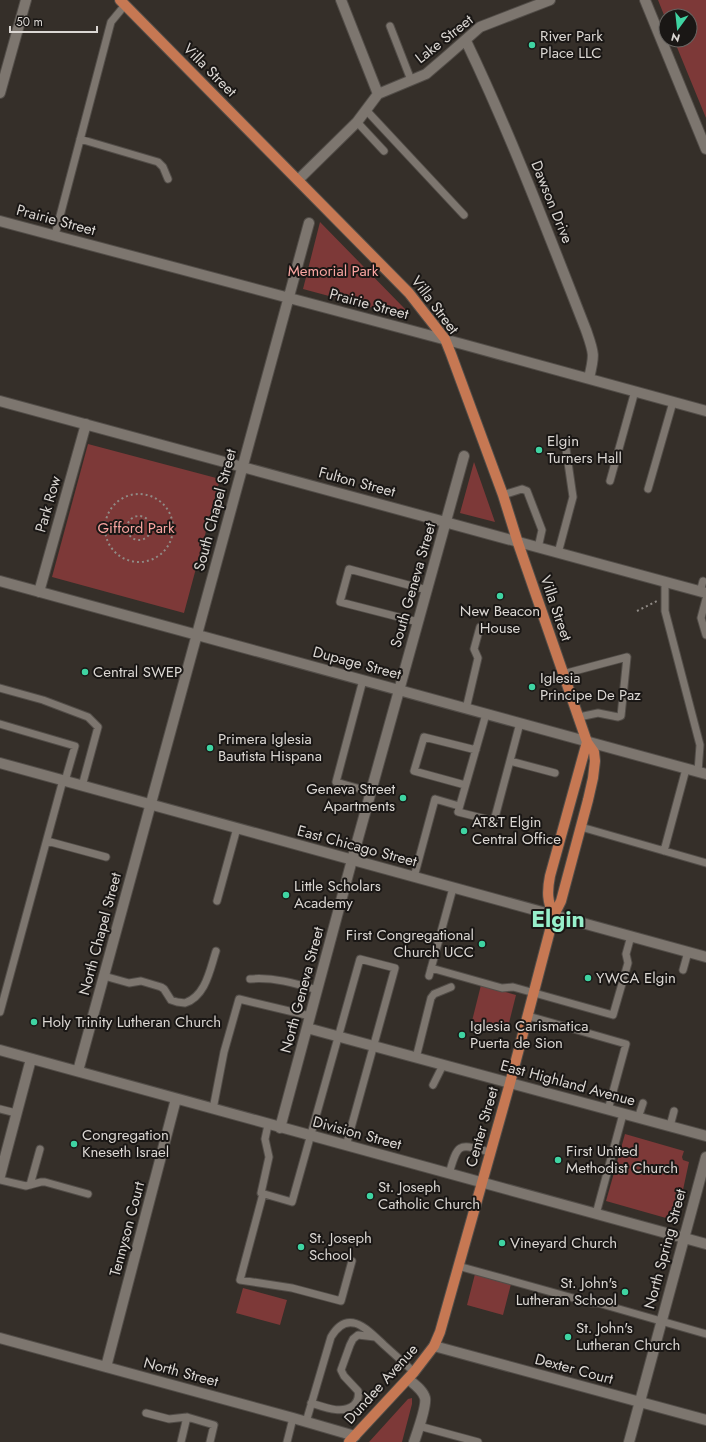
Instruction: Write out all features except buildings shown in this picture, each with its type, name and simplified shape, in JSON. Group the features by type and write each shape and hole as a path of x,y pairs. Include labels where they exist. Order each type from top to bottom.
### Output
{"main road":[{"name":"Villa Street","path":"123,3 410,293 445,339 503,495 518,543 587,742 594,752 595,761 588,800 561,900 554,915"},
{"path":"554,915 548,897 550,876 587,742"},
{"name":"Center Street","path":"434,1346 440,1332 510,1083 554,915"},
{"name":"Dundee Avenue","path":"352,1439 411,1375 434,1346"}],"street":[{"path":"0,93 26,0"},
{"path":"298,180 357,122 378,94 341,0"},
{"name":"Lake Street","path":"378,94 426,74 466,41 480,27 534,3 550,0"},
{"path":"645,0 706,149"},
{"name":"Dawson Drive","path":"466,41 491,93 540,211 586,330 594,353 594,361 589,378"},
{"name":"Prairie Street","path":"0,221 445,339 706,411"},
{"name":"South Chapel Street","path":"151,804 308,223"},
{"name":"Fulton Street","path":"0,401 665,582 704,595"},
{"name":"Park Row","path":"39,592 86,424"},
{"name":"South Geneva Street","path":"352,860 464,456"},
{"name":"Dupage Street","path":"0,581 702,773"},
{"name":"East Chicago Street","path":"0,763 706,957"},
{"name":"North Chapel Street","path":"78,1071 151,804"},
{"name":"North Geneva Street","path":"280,1128 352,860"},
{"name":"East Highland Avenue","path":"307,1028 706,1136"},
{"name":"Division Street","path":"0,1050 268,1125 706,1244"},
{"path":"0,1176 31,1059"},
{"name":"Tennyson Court","path":"106,1367 176,1099"},
{"name":"North Spring Street","path":"629,1442 706,1157"},
{"name":"North Street","path":"0,1338 293,1418 352,1439"},
{"name":"Dexter Court","path":"434,1346 706,1420"},
{"path":"411,1375 425,1399 414,1442"}],"lane":[{"path":"55,235 111,22 123,3"},
{"path":"390,26 411,80"},
{"path":"366,110 464,215"},
{"path":"357,122 384,151"},
{"path":"80,139 158,162 163,167 168,179"},
{"path":"610,481 635,392"},
{"path":"648,489 673,402"},
{"path":"558,553 573,497 565,442"},
{"path":"503,495 522,489 527,491 542,530 538,548"},
{"path":"418,622 340,602 349,569 427,590"},
{"path":"703,580 704,595 701,618 706,635"},
{"path":"665,582 665,611 700,745 702,773"},
{"path":"466,708 478,658 474,649 480,627"},
{"path":"563,674 627,657 621,716 618,717 598,712 579,717"},
{"path":"363,680 336,782 371,792"},
{"path":"0,688 42,700 88,717 98,727 82,786"},
{"path":"486,714 458,812 494,821 520,723"},
{"path":"0,724 75,746 46,841 0,1012"},
{"path":"466,785 414,771 424,737 476,750"},
{"path":"510,761 555,774"},
{"path":"664,851 686,769"},
{"path":"414,877 436,799 459,806"},
{"path":"581,827 706,863"},
{"path":"217,901 237,828"},
{"path":"46,841 106,857"},
{"path":"429,976 453,888"},
{"path":"432,968 502,988 511,987 613,1015 628,963 626,954 631,936"},
{"path":"104,976 129,983 141,981 161,987 171,1000 185,1003 198,994 204,987 216,951"},
{"path":"683,970 688,952"},
{"path":"263,1194 292,1202 340,1037 360,959 395,968 346,1146"},
{"path":"250,979 273,978 317,990"},
{"path":"416,1058 431,998 434,994 451,987"},
{"path":"213,1109 224,1052 239,999 310,1016"},
{"path":"528,1016 626,1044 608,1110"},
{"path":"433,1085 442,1065"},
{"path":"638,1118 642,1103"},
{"path":"0,1109 16,1113"},
{"path":"670,1126 674,1111"},
{"path":"596,1214 623,1114"},
{"path":"268,1125 265,1139 269,1156 261,1193 263,1194 240,1280 292,1288 341,1301 352,1261"},
{"path":"448,1174 454,1154 461,1148 470,1146 490,1152"},
{"path":"30,1185 40,1149"},
{"path":"0,1180 24,1185 45,1182 88,1194"},
{"path":"458,1266 591,1304 598,1304 706,1334"},
{"path":"306,1422 331,1337 338,1327 343,1324 349,1323 366,1328 411,1375"},
{"path":"312,1403 342,1410 349,1408 355,1403 358,1398 358,1391 342,1374 341,1367 353,1339 358,1335 375,1337"},
{"path":"146,1414 170,1419 187,1417 214,1425 210,1442"},
{"path":"181,1442 187,1417"},
{"path":"287,1442 293,1418"},
{"path":"419,1426 478,1442"}],"path":[{"path":"136,494 148,495 160,501 168,510 172,522 172,534 164,551 153,558 141,561 129,560 118,554 107,539 105,527 107,515 114,505 124,497 136,494"},
{"path":"133,517 142,517 149,522 151,530 150,534 145,539 136,540 128,535 126,529 127,525 133,517"},
{"path":"637,611 660,599"}],"green space":[{"path":"658,0 706,0 706,118 677,48 698,48 698,8 661,8"},
{"name":"Memorial Park","path":"320,222 406,310 406,314 403,316 303,289"},
{"name":"Gifford Park","path":"88,444 220,479 184,613 52,577"},
{"path":"474,462 495,522 460,513"},
{"path":"481,985 516,995 507,1031 472,1021"},
{"path":"625,1134 684,1151 682,1157 683,1160 689,1162 678,1213 669,1213 666,1218 606,1201"},
{"path":"475,1274 511,1284 503,1315 467,1305"},
{"path":"243,1288 287,1300 280,1325 236,1313"},
{"path":"412,1398 412,1404 402,1442 369,1442 408,1399"}],"place":[{"name":"River Park Place LLC","path":"532,45"},
{"name":"Elgin Turners Hall","path":"539,450"},
{"name":"New Beacon House","path":"500,596"},
{"name":"Central SWEP","path":"85,672"},
{"name":"Iglesia Principe De Paz","path":"532,687"},
{"name":"Primera Iglesia Bautista Hispana","path":"210,748"},
{"name":"Geneva Street Apartments","path":"403,798"},
{"name":"AT&T Elgin Central Office","path":"464,831"},
{"name":"Little Scholars Academy","path":"286,895"},
{"name":"First Congregational Church UCC","path":"482,944"},
{"name":"YWCA Elgin","path":"588,978"},
{"name":"Holy Trinity Lutheran Church","path":"34,1022"},
{"name":"Iglesia Carismatica Puerta de Sion","path":"462,1035"},
{"name":"Congregation Kneseth Israel","path":"74,1144"},
{"name":"First United Methodist Church","path":"558,1160"},
{"name":"St. Joseph Catholic Church","path":"370,1196"},
{"name":"Vineyard Church","path":"502,1243"},
{"name":"St. Joseph School","path":"301,1247"},
{"name":"St. John's Lutheran School","path":"625,1292"},
{"name":"St. John's Lutheran Church","path":"568,1337"}],"district":[{"name":"Elgin","path":"558,919"}]}
